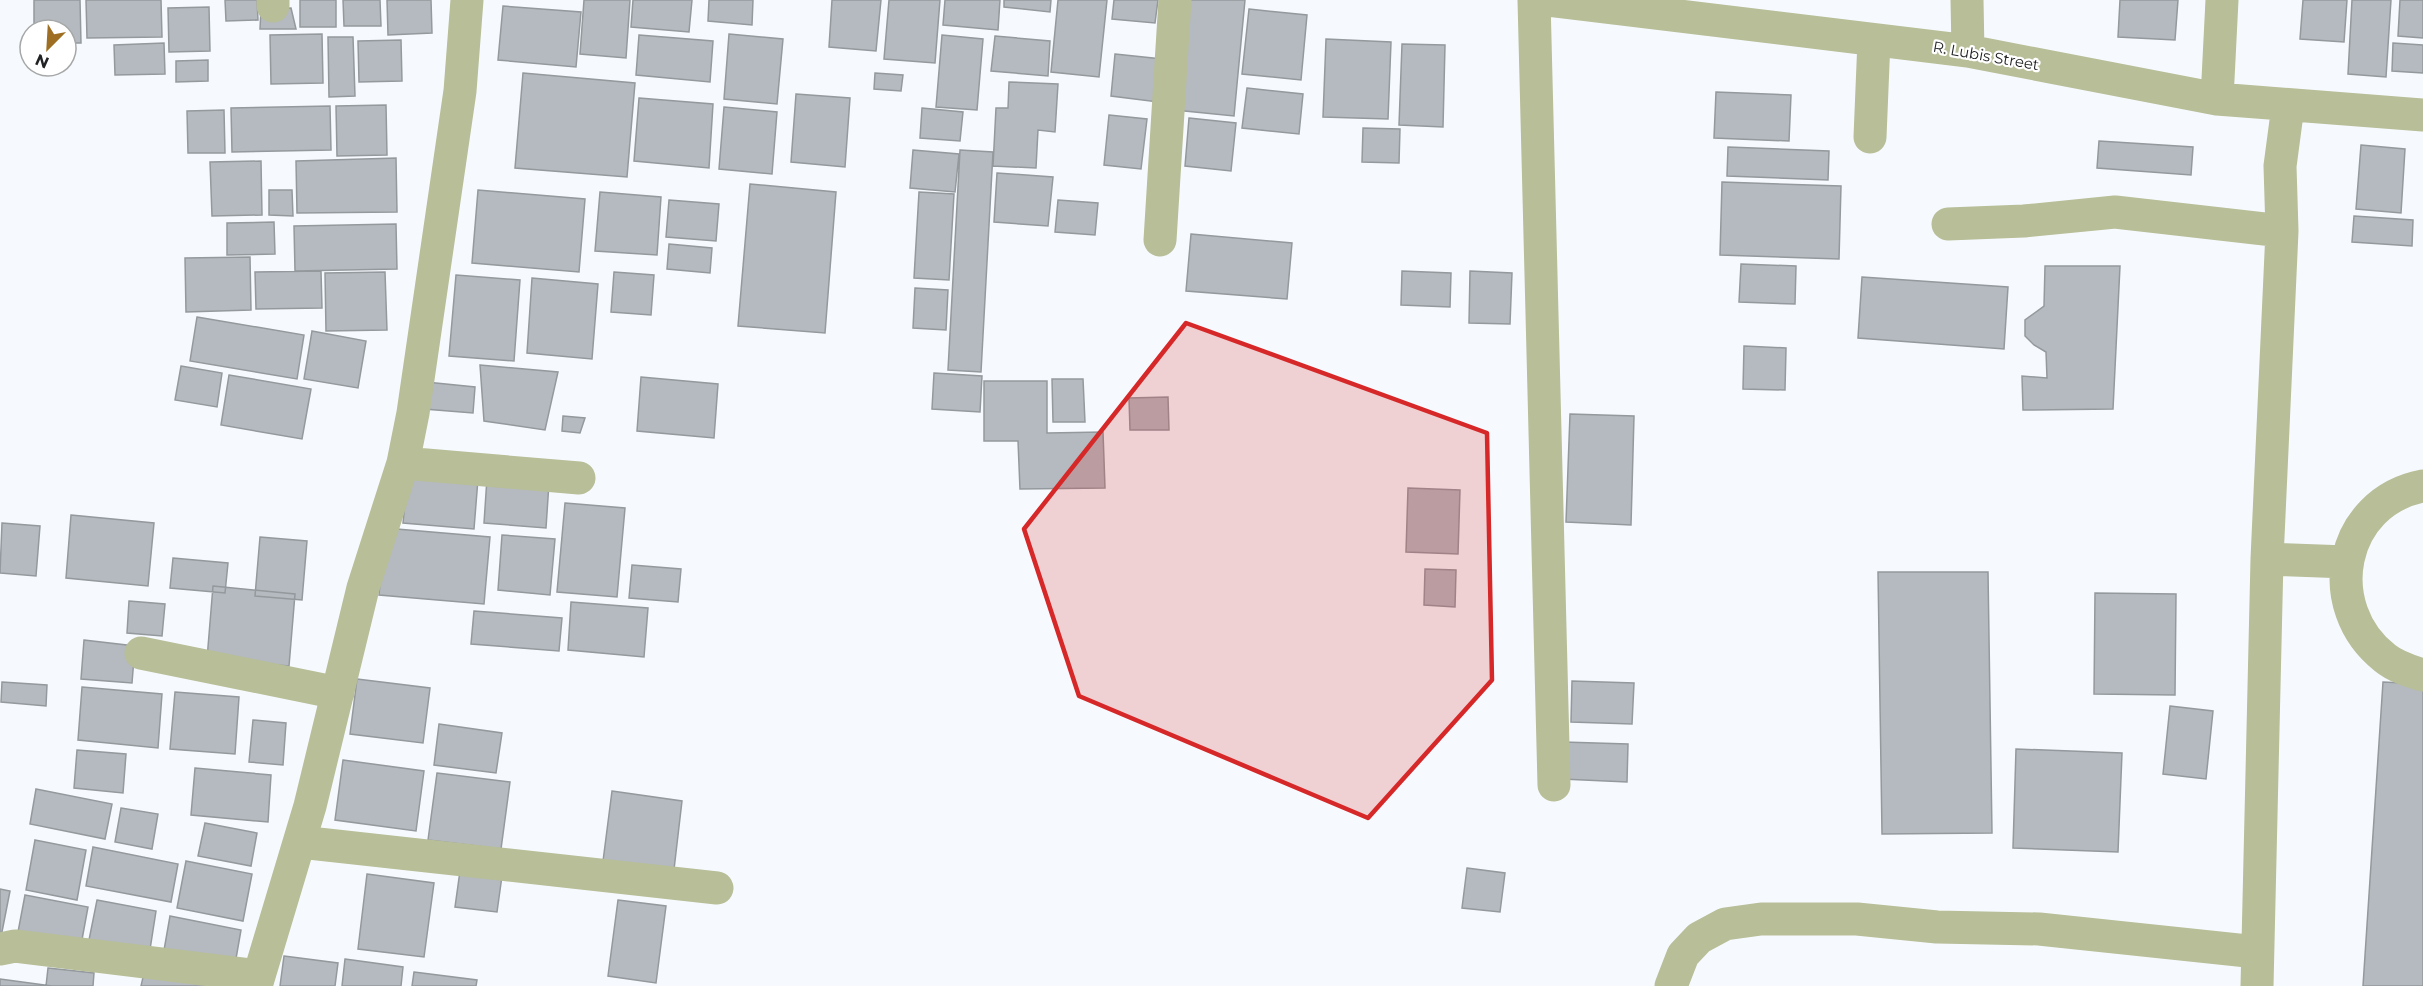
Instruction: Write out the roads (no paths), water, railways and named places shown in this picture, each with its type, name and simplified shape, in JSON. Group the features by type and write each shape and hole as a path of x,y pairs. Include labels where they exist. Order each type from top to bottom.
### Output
{"street":[{"path":"0,949 15,946 258,981 300,842 363,588 403,463 413,413 460,91 467,0"},
{"path":"1161,240 1175,0"},
{"path":"1534,0 1554,785"},
{"name":"R. Lubis Street","path":"1548,0 1968,51 2217,99 2423,115"},
{"path":"1967,0 1968,51"},
{"path":"2217,99 2222,0"},
{"path":"1870,137 1874,40"},
{"path":"2257,986 2267,559 2282,231 2280,166 2288,106"},
{"path":"1948,224 2024,221 2115,212 2282,231"},
{"path":"403,463 579,478"},
{"path":"2423,486 2398,494 2380,506 2364,522 2353,541 2346,562 2345,584 2348,606 2357,626 2370,645 2386,660 2423,675"},
{"path":"2267,559 2346,562"},
{"path":"141,653 338,693"},
{"path":"300,842 717,888"},
{"path":"1671,986 1683,955 1699,938 1725,924 1761,919 1857,919 1937,927 2040,929 2257,952"}]}
